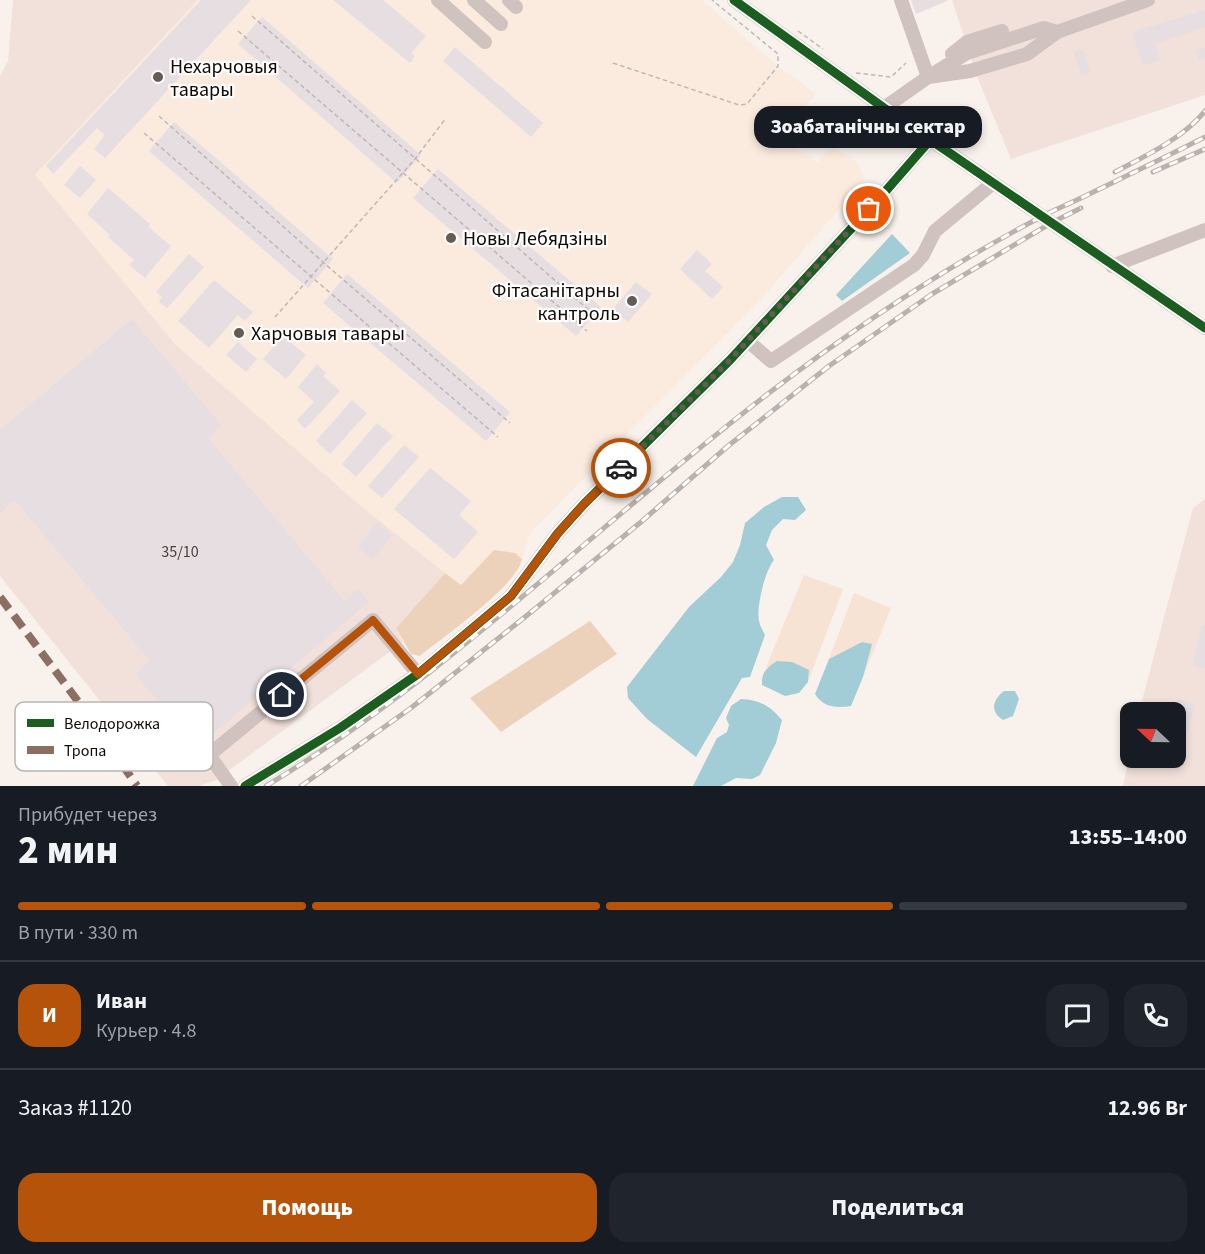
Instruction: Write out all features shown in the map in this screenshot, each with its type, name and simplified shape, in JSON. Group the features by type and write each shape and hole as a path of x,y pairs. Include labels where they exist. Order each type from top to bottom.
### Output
{"street":[{"path":"438,0 485,42"},
{"path":"474,0 501,24"},
{"path":"734,0 884,108 1205,328"},
{"path":"901,0 930,76"},
{"path":"884,108 967,52 1051,30 1145,0"},
{"path":"930,76 970,71 1027,54 1051,30"},
{"path":"245,786 340,728 418,674 511,596 558,533 584,504 748,341 930,140"},
{"path":"748,341 771,361 914,265 923,255 935,231 993,183"},
{"path":"1112,266 1205,230"},
{"path":"213,752 373,620 418,674"},
{"path":"213,761 231,786"}],"path":[{"path":"613,63 739,105 747,104 778,66 778,54 712,0"},
{"path":"252,15 598,318"},
{"path":"789,40 798,30 827,51"},
{"path":"238,31 587,331"},
{"path":"856,72 891,77 906,63"},
{"path":"159,116 324,263 510,423"},
{"path":"275,317 403,173 446,118"},
{"path":"144,133 498,437"}],"shaded area":[{"path":"13,0 198,0 35,175 175,344 362,507 445,573 396,628 403,642 216,780 199,786 168,786 156,771 213,771 213,702 101,702 0,576 0,76 8,61"},
{"name":"Новы Лебядзіны","path":"198,0 702,0 773,62 816,94 794,119 790,128 795,147 817,162 832,146 856,161 865,179 764,296 530,533 522,559 515,553 494,550 461,586 362,507 175,344 35,175"},
{"path":"952,0 1205,0 1205,95 1011,159 976,74"},
{"path":"1205,499 1205,786 1123,786 1127,768 1186,768 1186,702 1142,702 1193,508"},
{"path":"494,550 515,553 522,559 508,582 478,610 420,656 411,654 396,628 445,573 461,585"},
{"path":"804,575 843,589 808,682 809,670 767,667 762,677"},
{"path":"854,593 891,608 863,677 871,644 862,642 829,659"},
{"path":"590,621 617,654 501,732 470,698"}],"water":[{"path":"892,234 910,253 842,301 836,295"},
{"path":"782,497 798,497 806,510 795,520 783,519 772,530 766,545 774,560 765,580 758,615 765,635 750,677 742,678 696,757 647,719 628,698 627,687 689,607 721,577 733,562 745,523 764,507"},
{"path":"862,642 872,644 863,677 851,706 835,707 822,702 815,694 829,659"},
{"path":"777,661 792,662 809,670 808,682 799,693 785,696 762,685 765,671"},
{"path":"1004,691 1015,691 1019,699 1013,716 1003,720 994,710 994,706 997,698"},
{"path":"741,699 764,705 782,720 776,743 760,775 752,779 736,778 721,786 693,786 717,738 727,732 729,725 726,718 731,706"}],"building":[{"path":"201,0 251,0 105,158 94,149 105,135 97,128 53,174 46,166"},
{"path":"333,0 383,0 426,36 411,53 415,56 410,63"},
{"path":"911,0 947,0 947,1 916,14"},
{"path":"1205,10 1205,27 1154,44 1160,60 1143,66 1132,32"},
{"path":"262,17 421,155 397,183 238,44"},
{"path":"455,47 543,123 531,137 443,61"},
{"path":"1205,47 1205,58 1199,60 1195,50"},
{"path":"1083,49 1091,72 1081,75 1074,52"},
{"path":"174,122 333,259 308,288 149,151"},
{"path":"80,166 96,180 80,198 64,185"},
{"path":"438,169 601,307 576,336 413,198"},
{"path":"108,188 150,224 148,227 171,246 145,278 129,265 134,260 87,214"},
{"path":"697,250 712,264 705,271 723,287 712,299 680,269"},
{"path":"189,254 204,267 167,308 159,302 162,297 156,292"},
{"path":"347,274 510,412 486,441 323,303"},
{"path":"214,280 253,312 245,321 238,315 209,348 178,321"},
{"name":"Фітасанітарны кантроль","path":"636,282 652,294 628,322 613,309"},
{"path":"132,319 222,426 208,438 345,601 358,589 369,602 213,734 213,702 159,702 135,674 150,661 15,500 0,513 0,430"},
{"path":"283,336 306,355 286,379 263,359"},
{"path":"238,342 257,359 246,372 226,355"},
{"path":"317,364 326,373 323,376 340,391 305,429 297,420 314,402 298,387"},
{"path":"352,400 367,413 330,454 316,441"},
{"path":"377,423 393,436 356,477 342,464"},
{"path":"404,445 419,457 382,498 368,486"},
{"path":"430,468 471,501 459,515 478,532 454,559 394,509"},
{"path":"377,523 392,535 373,559 358,547"},
{"path":"1202,625 1205,625 1205,669 1192,665"},
{"path":"1178,699 1195,704 1186,736 1186,702 1177,702"}],"railway":[{"path":"1115,172 1175,138 1205,111"},
{"path":"266,786 333,743 398,696 523,597 706,442 867,322 934,278 1004,237 1050,212 1205,137"},
{"path":"1153,172 1205,149"},
{"path":"301,786 411,708 641,522 728,446 829,366 932,294 1051,223 1081,208"}],"marked path":[{"path":"0,597 79,702"},
{"path":"127,771 137,786"}],"cycle path":[{"path":"734,0 884,108 1205,328"},
{"path":"245,786 340,728 418,674 511,596 558,533 584,504 730,360 931,139"}],"way so far":[{"path":"621,468 730,360 869,209"}],"place":[{"name":"Нехарчовыя тавары","path":"158,77"},
{"name":"Зоабатанічны сектар","path":"869,209"},
{"name":"Новы Лебядзіны","path":"451,238"},
{"name":"Фітасанітарны кантроль","path":"632,301"},
{"name":"Харчовыя тавары","path":"239,333"}],"route":[{"path":"282,695 373,620 418,674 511,596 558,533 621,468"}]}
